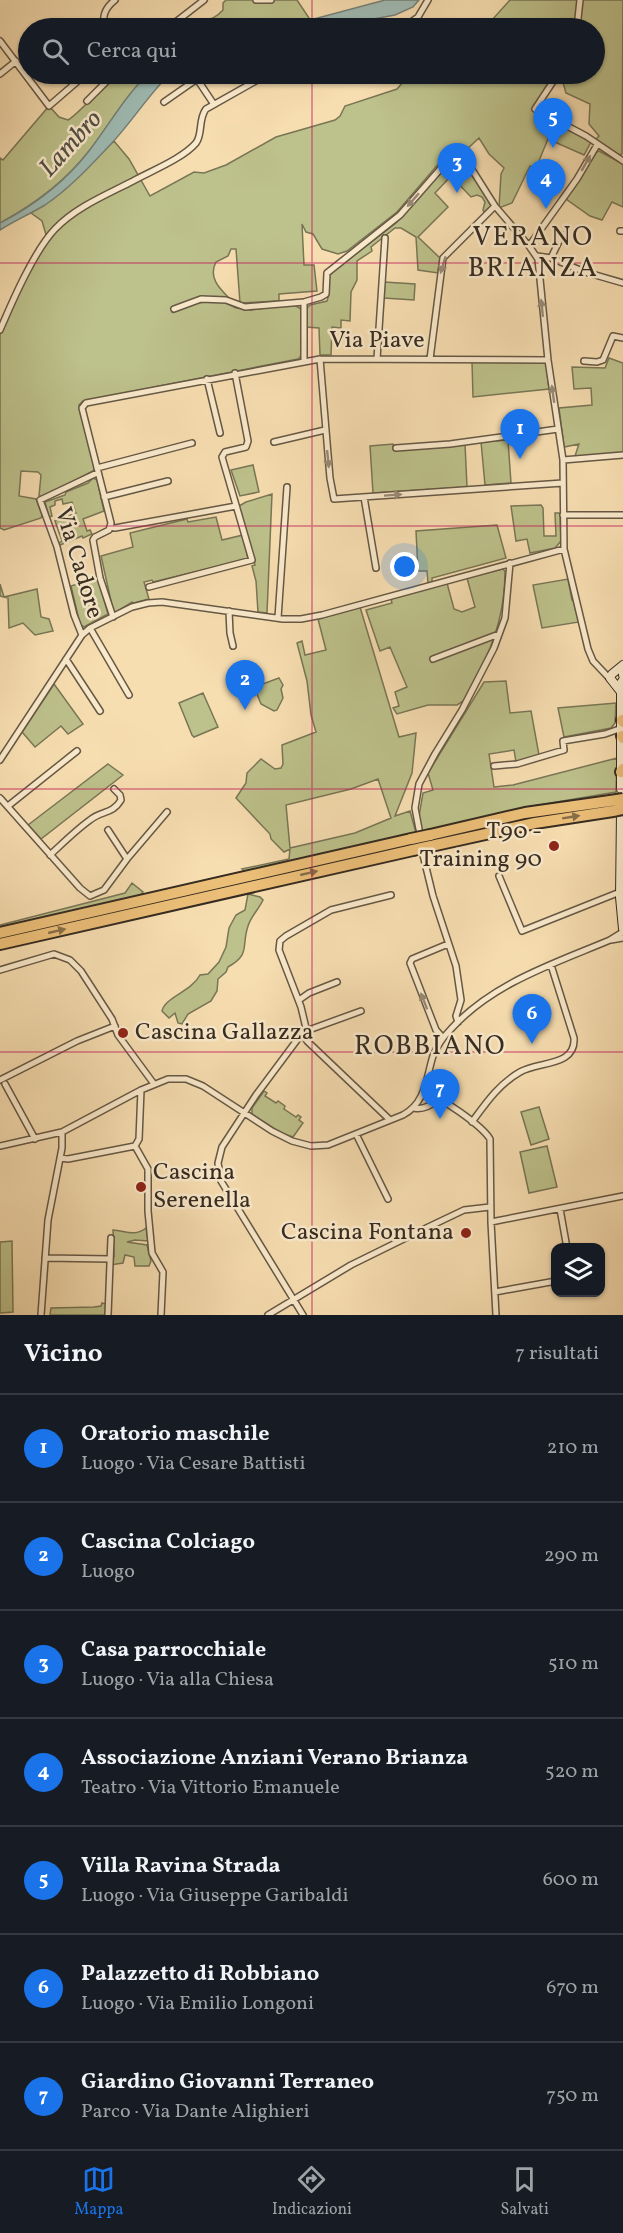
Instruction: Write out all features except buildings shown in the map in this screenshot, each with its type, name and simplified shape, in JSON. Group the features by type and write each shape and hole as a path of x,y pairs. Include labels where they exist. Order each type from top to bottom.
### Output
{"highway":[{"path":"0,944 416,848 431,841 617,808 622,794"},
{"path":"0,933 416,848"}],"main road":[{"path":"620,677 622,794"},
{"path":"617,808 623,929"}],"street":[{"path":"105,18 105,9 115,0"},
{"path":"181,18 204,0"},
{"path":"256,0 271,0"},
{"path":"417,18 428,0"},
{"path":"578,18 580,0"},
{"path":"0,41 18,64"},
{"path":"0,74 16,61"},
{"path":"33,84 49,106 74,84"},
{"path":"87,100 104,84"},
{"path":"164,102 190,84"},
{"path":"200,84 213,104"},
{"path":"0,330 47,238 56,228 82,208 173,160 193,146 199,138 200,117 206,109 250,84"},
{"path":"551,84 535,109 579,132 622,160"},
{"path":"529,246 577,178 597,145"},
{"path":"174,309 201,299 226,300 245,307 304,302 321,297 326,294 327,273 398,216 443,166 455,160 471,168 495,206 537,256 548,360 563,459 564,549 588,649 594,661 602,669 620,677"},
{"path":"430,359 443,258 495,206"},
{"path":"551,258 562,235"},
{"path":"377,359 385,238"},
{"path":"537,256 551,258 623,284"},
{"path":"304,302 304,361"},
{"path":"584,361 603,360 613,336 623,338"},
{"path":"320,359 325,430 334,499 563,483"},
{"name":"Via Piave","path":"110,527 83,405 207,379 320,359 548,360"},
{"path":"149,587 252,560 222,457 225,452 246,447 248,441 235,374"},
{"path":"207,379 220,434"},
{"path":"396,448 450,444 558,429"},
{"path":"274,442 325,430"},
{"path":"97,470 192,443"},
{"path":"563,459 623,456"},
{"name":"Via Cadore","path":"82,635 74,615 57,547 40,501 97,470"},
{"path":"104,497 168,481"},
{"path":"278,618 286,487"},
{"path":"364,497 376,568"},
{"path":"112,617 100,578 93,540 95,537 110,527 115,528 236,506"},
{"path":"563,515 623,515"},
{"path":"0,760 82,635 90,628 141,604 162,602 301,619 564,549"},
{"path":"419,828 415,808 419,784 462,711 494,648 505,618 510,563"},
{"path":"229,611 233,645"},
{"path":"90,628 129,695"},
{"path":"433,659 499,634"},
{"path":"66,659 99,711"},
{"path":"494,766 527,761 564,750 563,741 622,733"},
{"path":"8,806 77,751"},
{"path":"50,855 91,819 112,811 118,806 121,800 120,795 114,789"},
{"path":"0,798 80,888 90,896 104,890 167,812"},
{"path":"108,830 127,859"},
{"path":"416,848 456,966 460,1000 456,1016 458,1022"},
{"path":"499,876 522,931 620,892"},
{"path":"303,1315 219,1176 220,1151 306,1025 299,1000 279,950 282,939 332,910 391,895"},
{"path":"610,940 623,929"},
{"path":"0,1146 62,1132 141,1090 174,1078 191,1080 282,1137 311,1146 327,1145 406,1114 414,1108 420,1100 434,1056 444,1038 458,1022 497,990 610,940 623,938"},
{"path":"444,1038 436,1030 410,965 411,961 448,944"},
{"path":"0,970 45,956 61,955 70,960 81,971 112,1019 118,1035 154,1084"},
{"path":"471,1122 496,1090 518,1073 564,1059 572,1051 574,1038 551,965"},
{"path":"299,1000 309,993 337,982"},
{"path":"303,1032 361,1011"},
{"path":"35,1139 3,1082 77,1041 115,1026"},
{"path":"303,1032 311,1045 390,1120"},
{"path":"424,1089 471,1122 486,1134 491,1142 490,1207 496,1315"},
{"path":"60,1158 66,1160 135,1146 139,1139 141,1090"},
{"path":"414,1108 429,1105 438,1098"},
{"path":"41,1315 48,1220 60,1158 62,1132"},
{"path":"356,1134 388,1199"},
{"path":"135,1146 148,1169 148,1211 152,1253 163,1272 161,1315"},
{"path":"491,1222 623,1196"},
{"path":"268,1315 351,1265 459,1212 490,1207"},
{"path":"560,1209 566,1243"},
{"path":"108,1315 111,1238"},
{"path":"45,1258 110,1259"},
{"path":"495,1292 551,1282"}],"green space":[{"path":"226,0 297,0 309,18 212,18 223,10 223,3"},
{"path":"510,0 623,0 622,154 619,155 595,140 599,136 589,124 590,104 566,93 563,84 605,84 605,18 494,18"},
{"path":"105,84 138,84 70,173 37,200 0,223 0,158 3,160 49,106 59,117 68,120 86,105"},
{"path":"401,84 549,84 533,109 591,142 584,155 548,139 536,168 530,166 512,203 499,208 501,174 504,168 489,154 479,138 463,153 454,150 446,155 397,212 347,251 338,254 322,249 313,234 306,232 302,224 304,265 314,265 317,291 279,294 279,301 240,303 236,249 231,249 228,256 216,262 213,273 218,286 229,298 196,299 180,304 222,301 236,308 251,310 293,304 301,309 301,356 298,359 83,401 79,405 95,468 43,497 39,496 41,475 38,472 21,471 19,496 36,499 41,518 4,530 0,528 0,330 47,238 42,221 31,213 69,185 114,141 129,159 150,196 194,172 204,173 226,165 276,137 335,120 345,106 397,89"},
{"path":"599,151 623,164 623,207 612,202 602,220 590,216 566,199"},
{"path":"455,162 472,174 491,206 484,212 485,202 482,197 477,195 471,197 451,176 435,193 448,207 418,237 440,258 438,273 418,270 416,237 401,228 395,228 371,247 372,251 357,261 357,280 351,292 350,321 341,320 341,328 332,327 331,355 320,355 319,328 306,327 306,309 310,305 327,301 331,273 396,223 444,167"},
{"path":"384,282 415,284 414,300 384,298"},
{"path":"609,358 623,363 623,454 575,456 579,444 564,447 559,408 592,405 591,388 574,389 572,367 605,368"},
{"path":"472,362 546,363 549,389 473,397"},
{"path":"508,440 511,483 485,485 481,442"},
{"path":"393,444 394,450 465,444 467,487 373,493 370,446"},
{"path":"253,465 259,492 240,496 231,470"},
{"path":"93,478 97,480 104,511 83,519 87,531 90,530 92,534 60,545 62,541 55,521 76,513 72,502 63,504 62,499 55,501 55,505 50,507 52,516 49,517 45,502 65,495 66,492 88,483"},
{"path":"272,494 267,613 258,612 256,581 252,566 255,565 239,506"},
{"path":"541,505 544,536 556,536 555,513 560,513 561,541 555,548 530,553 527,539 516,541 511,506"},
{"path":"216,517 222,540 243,535 248,559 153,582 152,580 144,582 149,599 132,602 116,612 113,610 101,556 133,547 130,533 187,519 188,522"},
{"path":"497,525 506,558 432,578 432,583 428,583 427,571 418,571 416,531"},
{"path":"502,569 505,571 505,585 499,623 486,659 465,700 457,705 428,705 397,714 393,708 399,706 395,692 407,687 390,647 380,651 366,610 392,603 391,599 447,583 454,609 462,612 475,607 467,578"},
{"path":"98,578 108,614 84,627 80,624 71,586"},
{"path":"568,579 579,622 542,628 533,585"},
{"path":"0,584 4,597 0,596"},
{"path":"37,589 41,617 49,619 53,631 35,635 23,623 9,628 8,598 4,597"},
{"path":"360,607 399,737 416,733 412,773 395,816 410,811 416,833 247,873 242,869 289,859 290,849 284,852 236,798 246,783 247,773 261,759 275,769 281,768 283,764 282,745 316,732 311,715 307,681 297,643 302,641 305,655 326,650 318,619","holes":["378,779 391,818 355,833 290,848 286,805 351,789"]},
{"path":"279,678 283,685 281,689 283,698 277,710 274,711 261,704 255,689 257,686"},
{"path":"506,681 510,713 531,711 539,755 516,762 514,750 489,754 494,787 513,785 617,758 616,792 527,807 422,832 419,816 423,793 433,790 428,773 484,682"},
{"path":"54,684 83,724 68,734 61,726 35,747 22,732"},
{"path":"203,693 218,727 194,737 179,703"},
{"path":"616,703 615,723 611,728 564,737 558,708"},
{"path":"108,764 123,775 41,839 28,825"},
{"path":"132,883 143,892 140,896 0,931 0,925 125,893"},
{"path":"248,894 263,900 249,922 243,954 218,979 217,991 211,1001 188,1014 182,1024 178,1023 175,1013 169,1018 162,1011 164,1006 191,986 200,975 208,974 219,962 226,947 229,928 236,915 245,910"},
{"path":"264,1091 267,1093 265,1096 276,1103 278,1101 285,1106 284,1109 296,1117 298,1115 301,1117 299,1120 303,1123 293,1137 281,1133 252,1114 252,1108"},
{"path":"539,1107 549,1139 531,1145 521,1112"},
{"path":"547,1146 557,1187 529,1193 520,1152"},
{"path":"146,1228 148,1241 127,1242 147,1245 151,1261 149,1266 135,1266 134,1257 125,1255 123,1263 110,1265 110,1259 114,1257 113,1230 134,1233"},
{"path":"12,1241 13,1312 0,1313 0,1242"},
{"path":"102,1303 106,1304 108,1315 50,1315 51,1308 94,1307 101,1306"}],"water":[{"path":"385,0 419,0 413,7 395,15 379,18 318,18"},
{"path":"139,84 161,84 118,136 71,185 45,205 0,230 0,223 25,209 70,173"}],"place":[{"name":"Villa Ravina Strada","path":"553,148"},
{"name":"Casa parrocchiale","path":"457,193"},
{"name":"Associazione Anziani Verano Brianza","path":"546,209"},
{"name":"Oratorio maschile","path":"520,459"},
{"name":"Cascina Colciago","path":"245,710"},
{"name":"T90 - Training 90","path":"554,846"},
{"name":"Cascina Gallazza","path":"123,1033"},
{"name":"Palazzetto di Robbiano","path":"532,1044"},
{"name":"Giardino Giovanni Terraneo","path":"440,1119"},
{"name":"Cascina Serenella","path":"141,1187"},
{"name":"Cascina Fontana","path":"466,1233"}],"district":[{"name":"VERANO BRIANZA","path":"533,254"},
{"name":"ROBBIANO","path":"430,1047"}],"water label":[{"name":"Lambro","path":"71,144"}]}
